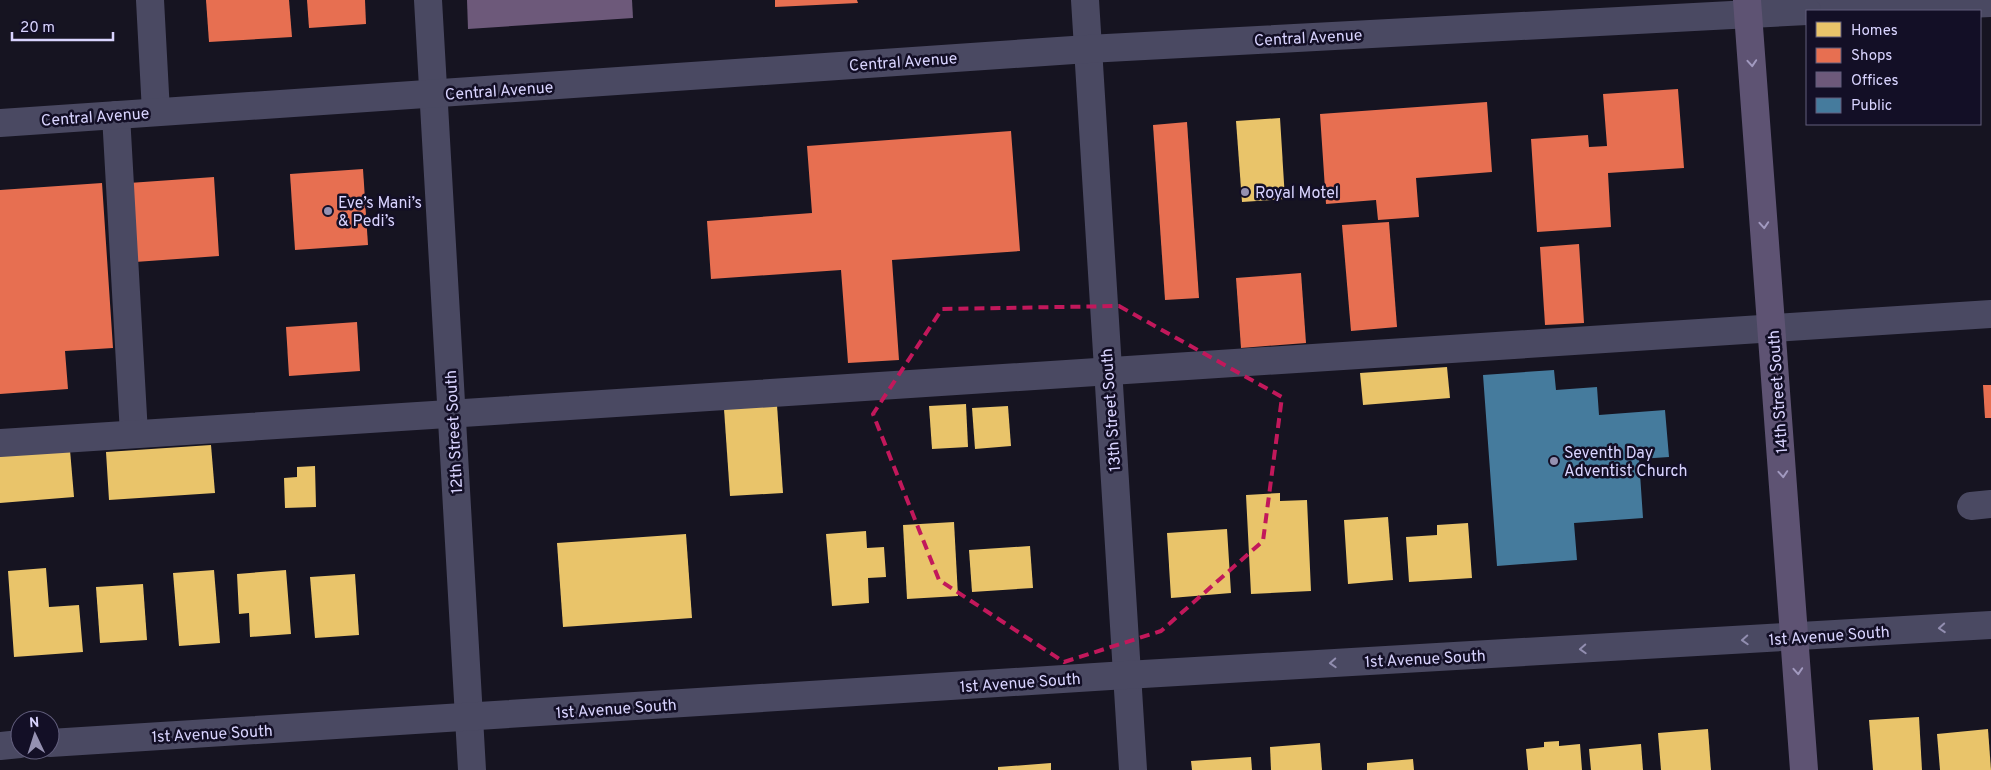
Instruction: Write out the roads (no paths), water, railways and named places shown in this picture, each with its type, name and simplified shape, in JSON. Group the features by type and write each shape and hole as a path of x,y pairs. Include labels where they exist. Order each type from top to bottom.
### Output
{"main road":[{"name":"14th Street South","path":"1748,7 1796,638 1804,770"}],"street":[{"path":"150,0 156,112"},
{"name":"12th Street South","path":"428,0 472,770"},
{"name":"13th Street South","path":"1085,0 1133,770"},
{"path":"1835,10 1991,3"},
{"name":"Central Avenue","path":"0,123 1088,49 1748,7 1806,12"},
{"path":"116,115 134,434"},
{"path":"0,443 1772,326 1991,314"},
{"name":"1st Avenue South","path":"60,742 1126,675 1796,638 1991,625"}],"place":[{"name":"Royal Motel","path":"1245,192"},
{"name":"Eve’s Mani’s & Pedi’s","path":"328,211"},
{"name":"Seventh Day Adventist Church","path":"1554,461"}]}
